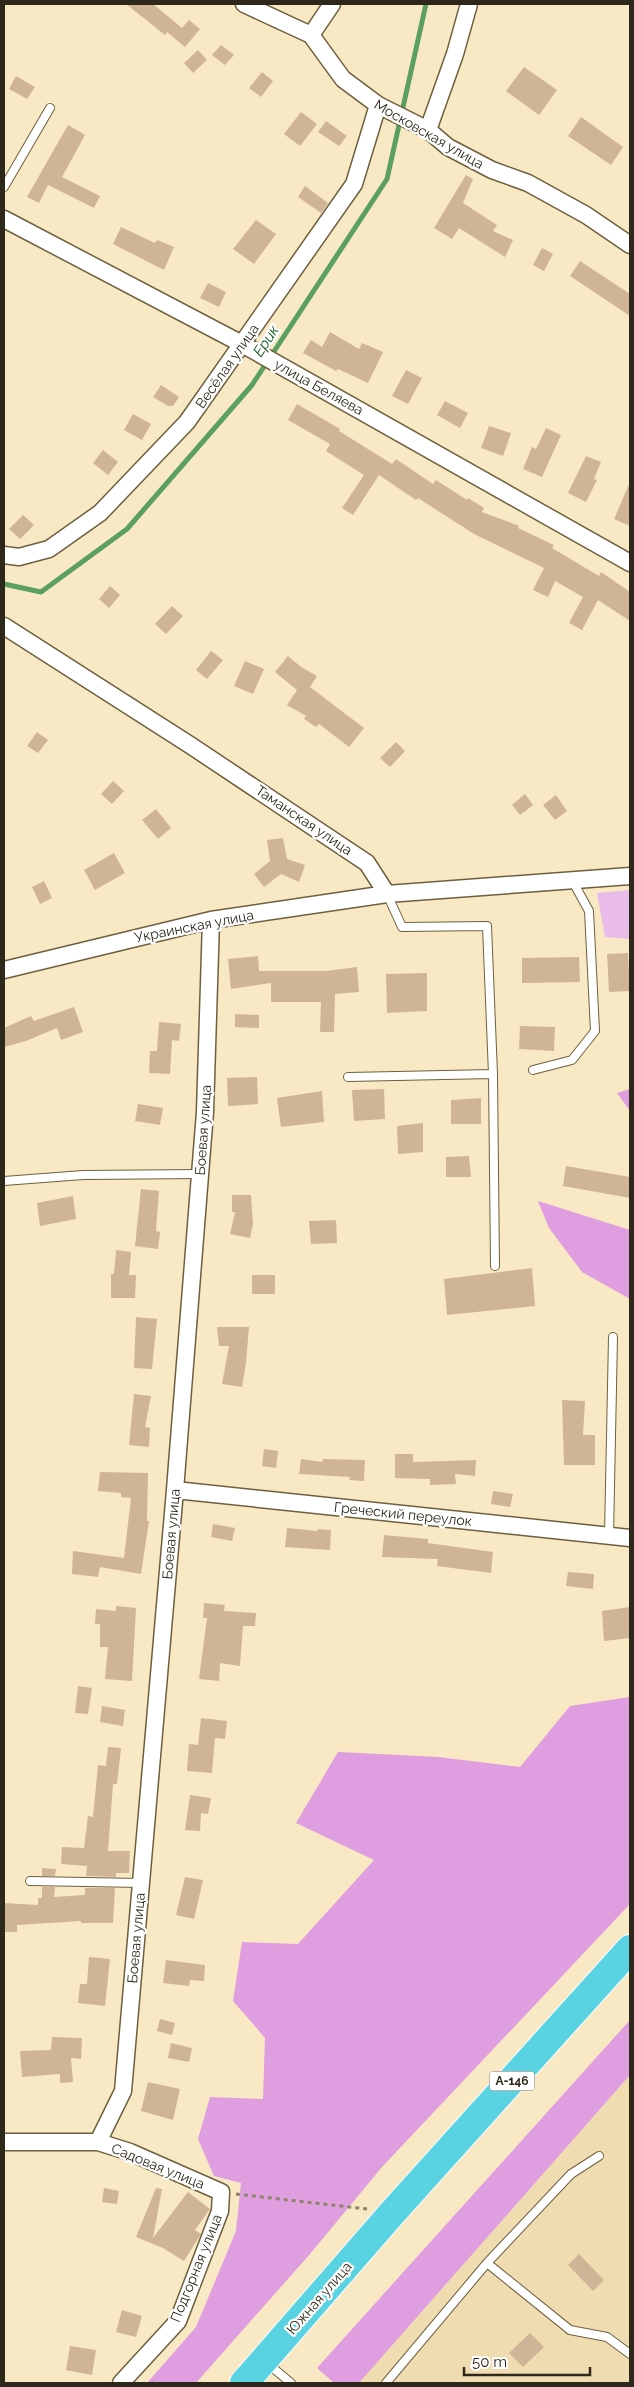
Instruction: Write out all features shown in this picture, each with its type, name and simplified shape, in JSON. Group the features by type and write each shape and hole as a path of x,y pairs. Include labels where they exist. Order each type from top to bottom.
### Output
{"highway":[{"name":"А-146","path":"394,2212 630,1949"},
{"name":"Южная улица","path":"244,2383 394,2212"}],"street":[{"name":"Московская улица","path":"244,4 311,35 343,79 378,105 428,130 448,147 492,170 528,183 586,215 630,245"},
{"path":"311,35 332,4"},
{"path":"428,130 455,54 468,4"},
{"name":"Весёлая улица","path":"4,555 19,557 49,549 100,513 187,422 354,184 378,105"},
{"name":"улица Беляева","path":"4,219 242,344 630,563"},
{"name":"Таманская улица","path":"4,626 190,744 367,862 387,894"},
{"path":"387,894 630,876"},
{"name":"Украинская улица","path":"4,970 211,920 387,894"},
{"name":"Боевая улица","path":"98,2142 123,2090 175,1490 205,1112 211,920"},
{"name":"Греческий переулок","path":"175,1490 630,1538"},
{"name":"Садовая улица","path":"4,2142 98,2142 130,2152 221,2192"},
{"name":"Подгорная улица","path":"121,2383 178,2321 220,2211 221,2192"}],"lane":[{"path":"4,187 50,108"},
{"path":"533,1070 572,1060 595,1031 589,911 572,880"},
{"path":"387,894 402,927 487,926 493,1074 495,1266"},
{"path":"348,1077 493,1074"},
{"path":"4,1181 83,1175 200,1174"},
{"path":"609,1536 612,1337"},
{"path":"30,1882 141,1883"},
{"path":"386,2383 488,2263 571,2174 599,2156"},
{"path":"488,2263 570,2330 607,2337 630,2354"},
{"path":"264,2360 291,2383"}],"path":[{"path":"221,2192 394,2212"}],"shaded area":[{"path":"630,890 630,939 605,937 597,893"},
{"path":"630,1089 630,1111 617,1093"},
{"path":"538,1201 630,1230 630,1299 582,1272 549,1228"},
{"path":"630,1697 630,1904 382,2167 310,2254 196,2383 147,2383 196,2327 236,2231 241,2183 214,2176 198,2139 210,2097 263,2099 265,2038 233,2001 242,1942 298,1944 374,1860 296,1823 338,1752 438,1757 520,1767 570,1706"},
{"path":"630,2020 630,2075 359,2383 334,2383 317,2368"},
{"path":"630,2075 630,2383 359,2383"}],"building":[{"path":"126,4 153,4 182,28 189,20 200,29 185,47 167,32 165,35"},
{"path":"221,45 234,55 225,65 212,55"},
{"path":"198,50 207,60 193,73 184,63"},
{"path":"524,67 557,90 539,115 506,91"},
{"path":"262,72 273,81 261,97 249,88"},
{"path":"16,76 35,87 27,99 9,89"},
{"path":"301,112 317,124 300,146 284,134"},
{"path":"581,117 623,147 611,165 568,136"},
{"path":"326,121 347,136 339,146 318,132"},
{"path":"68,125 85,135 62,177 100,196 94,208 48,185 39,203 27,197"},
{"path":"466,175 473,179 463,203 497,225 493,231 513,240 505,257 459,228 452,239 434,228"},
{"path":"305,186 328,203 321,213 298,197"},
{"path":"256,220 276,234 254,264 233,249"},
{"path":"121,227 155,243 157,240 174,247 164,270 113,244"},
{"path":"542,248 553,254 544,271 533,265"},
{"path":"580,261 630,294 630,316 570,276"},
{"path":"208,283 226,292 219,307 200,298"},
{"path":"330,332 359,349 362,343 383,352 368,383 338,369 336,371 303,353 311,340 322,347"},
{"path":"406,370 422,378 408,404 392,396"},
{"path":"161,385 179,397 173,406 168,406 153,397"},
{"path":"445,401 468,413 460,428 437,415"},
{"path":"297,404 340,429 339,431 392,464 396,459 433,484 436,480 467,500 468,498 484,508 482,512 519,526 518,528 554,545 552,548 599,576 601,572 630,592 630,621 598,600 582,630 569,623 583,597 555,581 548,597 533,590 544,568 474,534 418,498 416,500 379,475 353,515 342,508 364,475 326,451 330,444 288,420"},
{"path":"133,414 151,424 142,440 124,430"},
{"path":"489,426 511,433 503,456 481,448"},
{"path":"546,428 561,435 542,477 523,469 532,447 536,449"},
{"path":"103,450 118,462 108,475 93,463"},
{"path":"586,456 601,462 594,479 597,480 586,502 568,493"},
{"path":"630,482 630,526 614,519"},
{"path":"23,515 34,525 20,539 9,529"},
{"path":"110,586 120,595 109,608 99,599"},
{"path":"172,606 183,616 166,634 155,624"},
{"path":"211,651 223,660 207,679 196,670"},
{"path":"288,656 301,667 317,676 310,687 364,728 349,747 319,724 316,727 304,719 306,716 287,705 297,690 275,672"},
{"path":"245,661 264,669 253,694 234,686"},
{"path":"37,732 48,740 38,753 27,746"},
{"path":"396,742 405,751 390,767 380,758"},
{"path":"113,781 124,791 112,804 101,794"},
{"path":"525,794 533,805 520,815 512,805"},
{"path":"556,795 567,811 555,820 543,805"},
{"path":"156,809 171,828 158,839 142,820"},
{"path":"283,838 287,859 305,865 299,882 281,874 264,887 254,874 270,861 267,840"},
{"path":"114,853 125,873 95,890 84,870"},
{"path":"44,881 52,898 40,904 32,887"},
{"path":"628,953 630,991 609,992 607,954"},
{"path":"258,956 259,971 326,971 357,967 359,992 335,994 334,1032 320,1032 321,1002 271,1002 271,983 231,989 228,959"},
{"path":"579,957 580,982 522,983 522,958"},
{"path":"427,973 427,1011 387,1013 386,974"},
{"path":"74,1007 83,1032 61,1040 57,1028 26,1041 4,1047 4,1028 31,1016 34,1021"},
{"path":"235,1014 259,1015 259,1028 235,1027"},
{"path":"159,1022 181,1024 179,1041 172,1040 170,1074 149,1073 150,1051 157,1051"},
{"path":"520,1026 555,1027 554,1051 519,1049"},
{"path":"257,1077 258,1104 228,1106 227,1078"},
{"path":"384,1089 385,1119 354,1121 352,1090"},
{"path":"322,1091 324,1122 281,1127 277,1098"},
{"path":"481,1098 481,1124 451,1124 451,1100"},
{"path":"138,1104 163,1108 160,1125 135,1121"},
{"path":"423,1123 423,1152 398,1154 397,1126"},
{"path":"469,1156 471,1177 446,1177 446,1157"},
{"path":"566,1166 630,1177 630,1198 563,1186"},
{"path":"141,1189 159,1191 156,1231 160,1232 158,1249 135,1246"},
{"path":"232,1195 251,1195 253,1224 250,1238 230,1234 235,1212 232,1212"},
{"path":"73,1196 76,1219 40,1226 37,1203"},
{"path":"336,1220 337,1243 311,1244 309,1221"},
{"path":"116,1250 131,1252 129,1275 136,1275 135,1298 111,1298 111,1274 114,1274"},
{"path":"532,1268 535,1306 447,1315 444,1279"},
{"path":"252,1275 275,1275 275,1294 252,1294"},
{"path":"136,1317 157,1319 152,1369 134,1368"},
{"path":"217,1327 249,1327 242,1387 222,1384 229,1346 219,1346"},
{"path":"134,1394 151,1396 145,1427 150,1428 149,1447 129,1445"},
{"path":"562,1400 585,1401 583,1435 595,1435 595,1465 564,1465"},
{"path":"264,1449 278,1451 276,1468 262,1466"},
{"path":"395,1454 413,1454 413,1462 476,1460 475,1476 455,1474 456,1484 430,1485 430,1479 395,1478"},
{"path":"301,1459 322,1462 323,1459 365,1460 364,1481 349,1480 350,1477 299,1474"},
{"path":"100,1472 148,1473 147,1521 149,1521 141,1574 100,1567 98,1577 72,1574 73,1551 124,1558 131,1498 121,1497 121,1493 98,1491"},
{"path":"493,1491 513,1494 510,1507 491,1504"},
{"path":"213,1524 235,1528 232,1541 211,1537"},
{"path":"287,1528 317,1531 318,1529 331,1530 330,1550 285,1547"},
{"path":"384,1535 428,1539 428,1543 493,1552 491,1573 437,1566 438,1559 382,1557"},
{"path":"568,1572 594,1574 593,1589 566,1586"},
{"path":"204,1603 225,1605 224,1611 256,1613 255,1626 243,1626 240,1666 220,1663 219,1681 199,1679 207,1618 203,1618"},
{"path":"116,1606 136,1608 132,1681 105,1679 108,1647 100,1647 100,1624 95,1624 96,1609 116,1611"},
{"path":"630,1607 630,1638 604,1641 602,1611"},
{"path":"78,1686 92,1688 88,1714 75,1713"},
{"path":"102,1706 125,1710 123,1726 100,1722"},
{"path":"201,1718 227,1721 225,1739 215,1738 212,1773 187,1771 189,1744 198,1745"},
{"path":"108,1747 121,1748 117,1784 113,1784 108,1851 130,1851 129,1873 116,1873 116,1877 86,1876 87,1866 61,1864 62,1847 84,1848 88,1816 93,1817 98,1765 106,1766"},
{"path":"190,1795 211,1798 208,1814 201,1813 200,1831 185,1830"},
{"path":"42,1868 56,1869 55,1876 42,1876"},
{"path":"185,1877 203,1880 194,1919 176,1915"},
{"path":"42,1887 55,1887 54,1897 85,1895 85,1888 115,1888 113,1923 81,1923 81,1921 17,1925 17,1932 4,1932 4,1903 38,1905 38,1898 42,1898"},
{"path":"89,1957 110,1959 105,2006 78,2003 80,1984 87,1984"},
{"path":"166,1960 205,1965 204,1981 190,1980 189,1986 163,1983"},
{"path":"160,2019 175,2023 172,2035 157,2031"},
{"path":"52,2037 82,2038 81,2059 71,2058 73,2082 60,2083 60,2074 22,2077 20,2051 51,2050"},
{"path":"171,2043 192,2048 189,2062 168,2058"},
{"path":"148,2082 180,2089 173,2120 141,2111"},
{"path":"104,2188 119,2191 117,2204 102,2202"},
{"path":"156,2188 162,2189 153,2238 188,2192 210,2209 195,2230 201,2234 184,2261 163,2248 136,2237"},
{"path":"579,2254 604,2280 593,2291 568,2265"},
{"path":"122,2310 142,2316 136,2337 116,2332"},
{"path":"530,2333 544,2347 523,2367 509,2353"},
{"path":"70,2346 96,2350 92,2375 66,2370"}],"waterway":[{"name":"Ерик","path":"4,584 41,592 127,529 252,385 387,179 426,4"}]}
